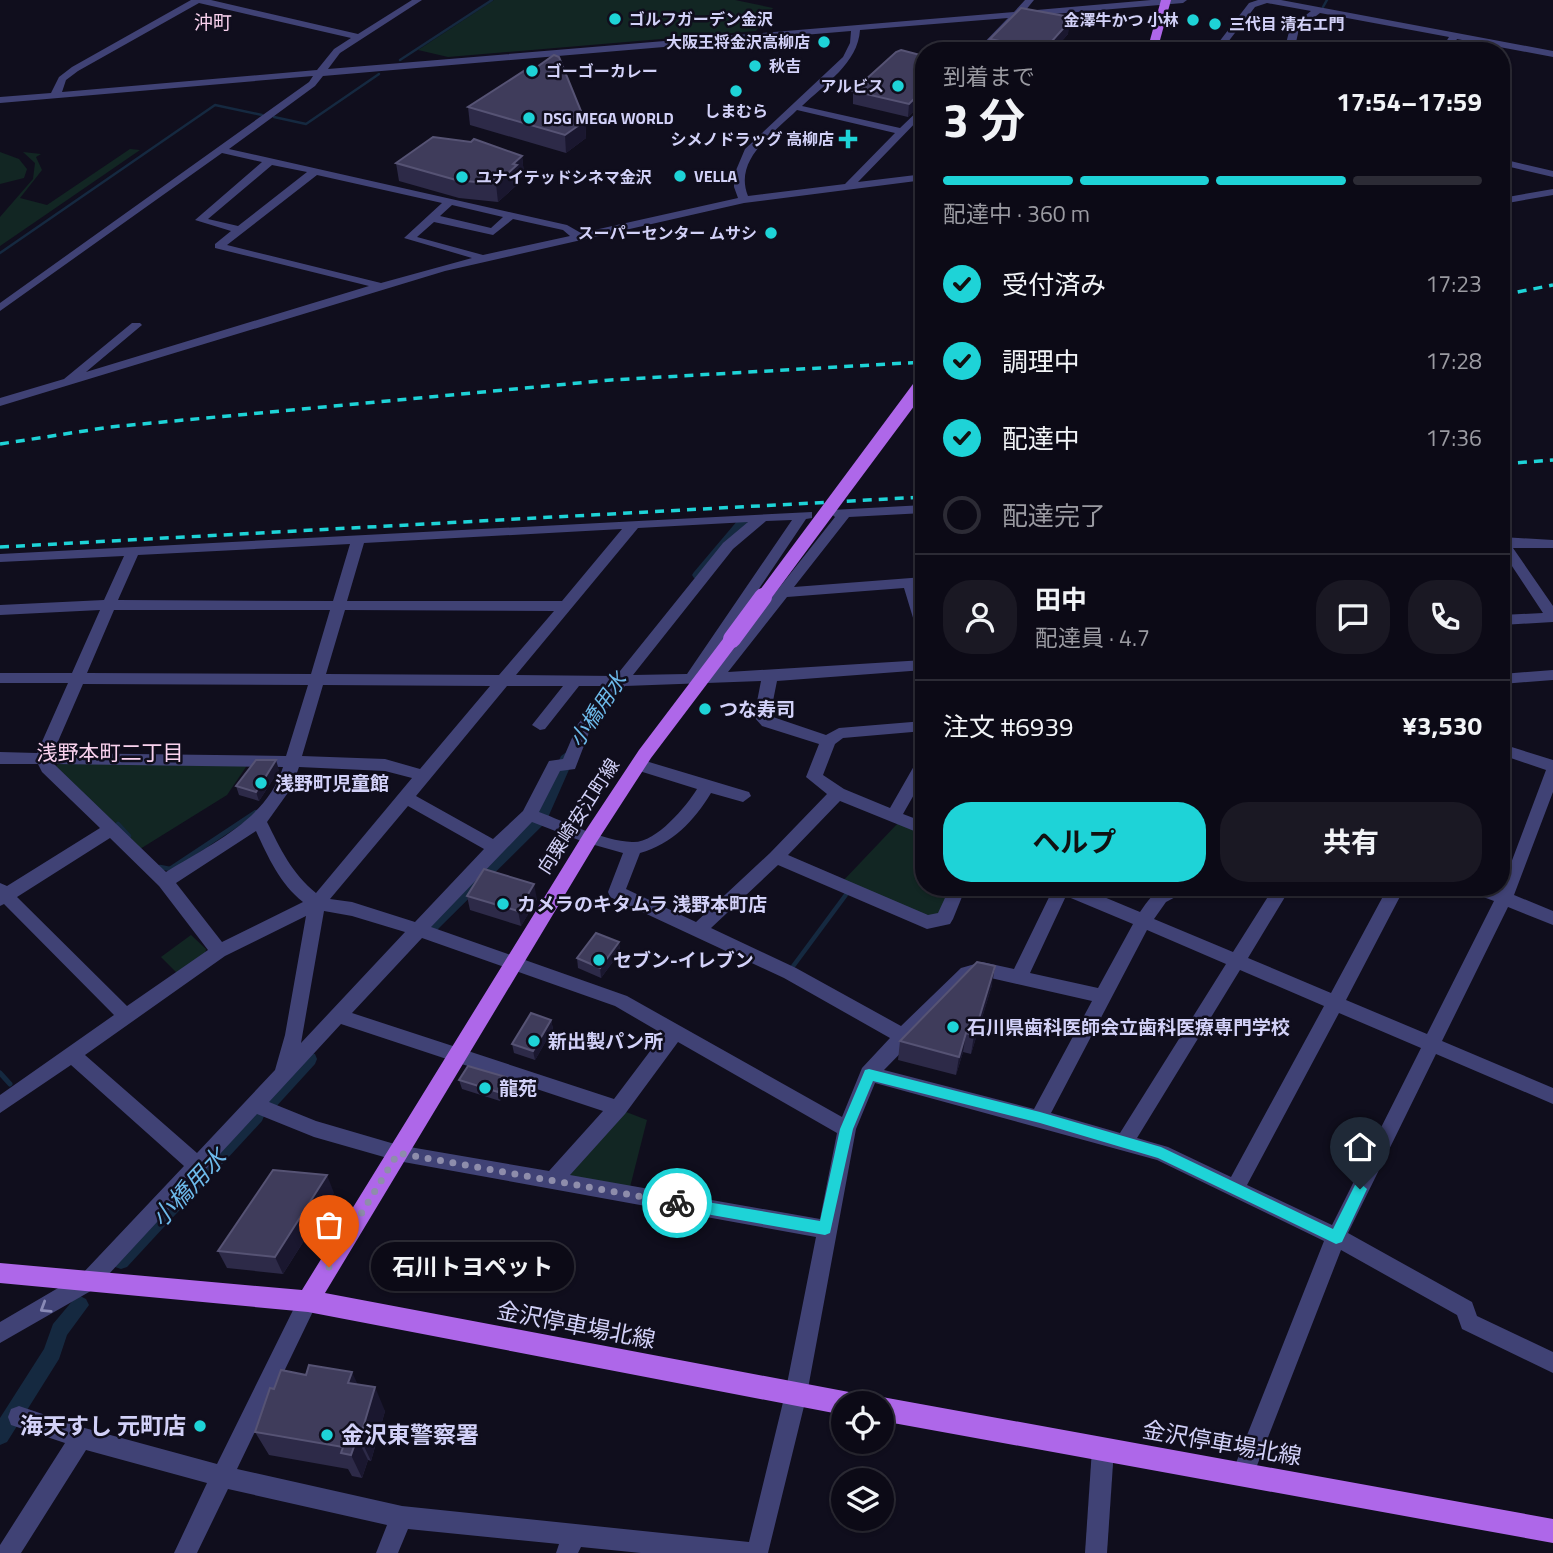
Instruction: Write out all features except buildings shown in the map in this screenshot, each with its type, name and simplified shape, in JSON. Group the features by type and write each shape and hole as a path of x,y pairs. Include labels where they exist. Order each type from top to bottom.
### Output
{"main road":[{"path":"1154,1 1158,28"},
{"path":"1154,42 1166,1"},
{"name":"向粟崎安江町線","path":"308,1301 511,963 590,838 639,765 915,392"},
{"name":"金沢停車場北線","path":"0,1273 308,1301 831,1401"},
{"name":"金沢停車場北線","path":"894,1411 1553,1531"}],"street":[{"path":"55,96 62,79 75,69 198,0 359,37"},
{"path":"0,308 312,84 331,56 418,0"},
{"path":"989,42 1030,0"},
{"path":"0,100 1182,0"},
{"path":"1223,42 1252,5 1267,0 1491,42"},
{"path":"1291,42 1295,28 1318,10"},
{"path":"744,200 738,186 743,162 754,144 847,58 855,43 856,27"},
{"path":"1451,42 1455,35"},
{"path":"1510,46 1553,54"},
{"path":"0,112 13,99"},
{"path":"795,107 901,131"},
{"path":"848,187 915,117"},
{"path":"221,150 567,228 579,237"},
{"path":"240,230 200,220 270,161"},
{"path":"1510,164 1553,174"},
{"path":"314,171 219,246 381,286"},
{"path":"0,404 381,286 480,259 744,200 915,178"},
{"path":"1510,198 1553,190"},
{"path":"450,202 409,238 476,255 480,259"},
{"path":"433,218 493,232 511,215"},
{"path":"70,381 69,376 136,325"},
{"path":"703,679 781,593 840,513 915,509"},
{"path":"0,558 804,515 703,679"},
{"path":"0,1333 89,1281 495,848 530,815 555,765 569,765 583,728 728,546 762,517"},
{"path":"2,1100 74,1056 219,951 317,903 407,798 501,680 635,524"},
{"path":"165,881 260,821 286,783 319,680 359,538"},
{"path":"1510,542 1553,544"},
{"path":"133,550 75,678 43,758 48,768 109,830 165,881 219,951"},
{"path":"1510,554 1553,617"},
{"path":"781,593 915,583"},
{"path":"0,610 108,605 566,606"},
{"path":"1510,620 1553,617"},
{"path":"0,678 621,681 770,676 915,666"},
{"path":"1510,678 1553,675"},
{"path":"770,676 762,718 828,741"},
{"path":"540,725 575,681"},
{"path":"915,727 839,733 828,741 814,777 838,793 915,824"},
{"path":"1510,752 1553,768 1510,880"},
{"path":"0,758 385,765 424,776"},
{"path":"639,765 743,796"},
{"path":"894,816 915,779"},
{"path":"530,815 590,838 633,849 649,846 693,811 707,786"},
{"path":"699,929 776,857 838,793"},
{"path":"407,798 495,848"},
{"path":"260,821 281,868 295,888 317,903 352,909 420,930 621,1001 847,1129"},
{"path":"109,830 2,895 127,1017"},
{"path":"633,849 616,892 790,973 903,1036"},
{"path":"776,857 927,922 944,919 954,896"},
{"path":"1019,977 1059,896"},
{"path":"1084,896 1553,1095"},
{"path":"1040,1118 1143,921 1162,896"},
{"path":"1125,1141 1277,896"},
{"path":"1236,1187 1392,896"},
{"path":"1498,896 1553,918"},
{"path":"1243,1473 1336,1237 1503,898"},
{"path":"283,1077 294,1035 317,903"},
{"path":"757,1553 796,1394 825,1229 847,1129 869,1074 967,973 982,969 1104,997"},
{"path":"339,1016 618,1108"},
{"path":"552,1181 618,1108 675,1032"},
{"path":"74,1056 198,1166"},
{"path":"869,1074 1040,1118 1161,1153 1336,1237 1465,1308 1469,1322 1553,1363"},
{"path":"255,1105 314,1129 398,1153 825,1229"},
{"path":"185,1553 308,1301"},
{"path":"19,1417 81,1438 317,1501 402,1517 570,1544 750,1553"},
{"path":"8,1553 81,1438"},
{"path":"1096,1553 1103,1449"},
{"path":"387,1553 402,1517"}],"green space":[{"name":"ゴルフガーデン金沢","path":"494,0 735,0 773,8 756,31 448,57 418,50"},
{"path":"130,149 140,150 0,246 0,217 33,179 35,163 23,152 41,154 36,157 42,170 20,198 47,205"},
{"path":"0,152 19,159 27,169 24,178 0,184"},
{"path":"61,762 248,764 227,795 140,849 56,766"},
{"path":"899,822 915,828 915,896 949,896 939,916 926,919 843,881"},
{"path":"191,935 206,949 205,955 178,974 161,957"},
{"path":"621,1110 647,1120 629,1191 560,1179"}],"waterway":[{"path":"400,60 492,0"},
{"path":"1323,7 1327,0"},
{"path":"274,117 306,124 379,74"},
{"path":"0,253 215,105 262,115"},
{"name":"小橋用水","path":"698,575 742,523"},
{"name":"小橋用水","path":"431,927 541,818 568,756"},
{"path":"160,867 170,869 256,812"},
{"path":"118,824 129,836"},
{"path":"791,969 848,892"},
{"name":"小橋用水","path":"267,1105 309,1059"},
{"path":"0,1073 10,1084"},
{"name":"小橋用水","path":"121,1261 256,1116"},
{"name":"小橋用水","path":"0,1435 52,1353 59,1330 80,1305"}],"railway":[{"path":"1510,293 1553,285"},
{"path":"0,444 110,427 611,380 915,363"},
{"path":"1510,463 1553,460"},
{"path":"0,547 915,497"}],"way so far":[{"path":"329,1267 398,1153 677,1203"}],"place":[{"name":"ゴルフガーデン金沢","path":"615,19"},
{"name":"金澤牛かつ 小林","path":"1193,20"},
{"name":"三代目 清右エ門","path":"1215,24"},
{"name":"大阪王将金沢高柳店","path":"824,42"},
{"name":"秋吉","path":"755,66"},
{"name":"ゴーゴーカレー","path":"532,71"},
{"name":"アルビス","path":"898,86"},
{"name":"しまむら","path":"736,91"},
{"name":"DSG MEGA WORLD","path":"529,118"},
{"name":"シメノドラッグ 高柳店","path":"848,139"},
{"name":"VELLA","path":"680,176"},
{"name":"ユナイテッドシネマ金沢","path":"462,177"},
{"name":"スーパーセンター ムサシ","path":"771,233"},
{"name":"つな寿司","path":"705,709"},
{"name":"浅野町児童館","path":"261,783"},
{"name":"カメラのキタムラ 浅野本町店","path":"503,904"},
{"name":"セブン-イレブン","path":"599,960"},
{"name":"石川県歯科医師会立歯科医療専門学校","path":"953,1027"},
{"name":"新出製パン所","path":"534,1041"},
{"name":"龍苑","path":"485,1088"},
{"name":"石川トヨペット","path":"329,1267"},
{"name":"海天すし 元町店","path":"200,1426"},
{"name":"金沢東警察署","path":"327,1435"}],"district":[{"name":"沖町","path":"213,22"},
{"name":"浅野本町二丁目","path":"110,753"}],"route":[{"path":"677,1203 825,1229 847,1129 869,1074 1040,1118 1161,1153 1336,1237 1360,1189"}]}
